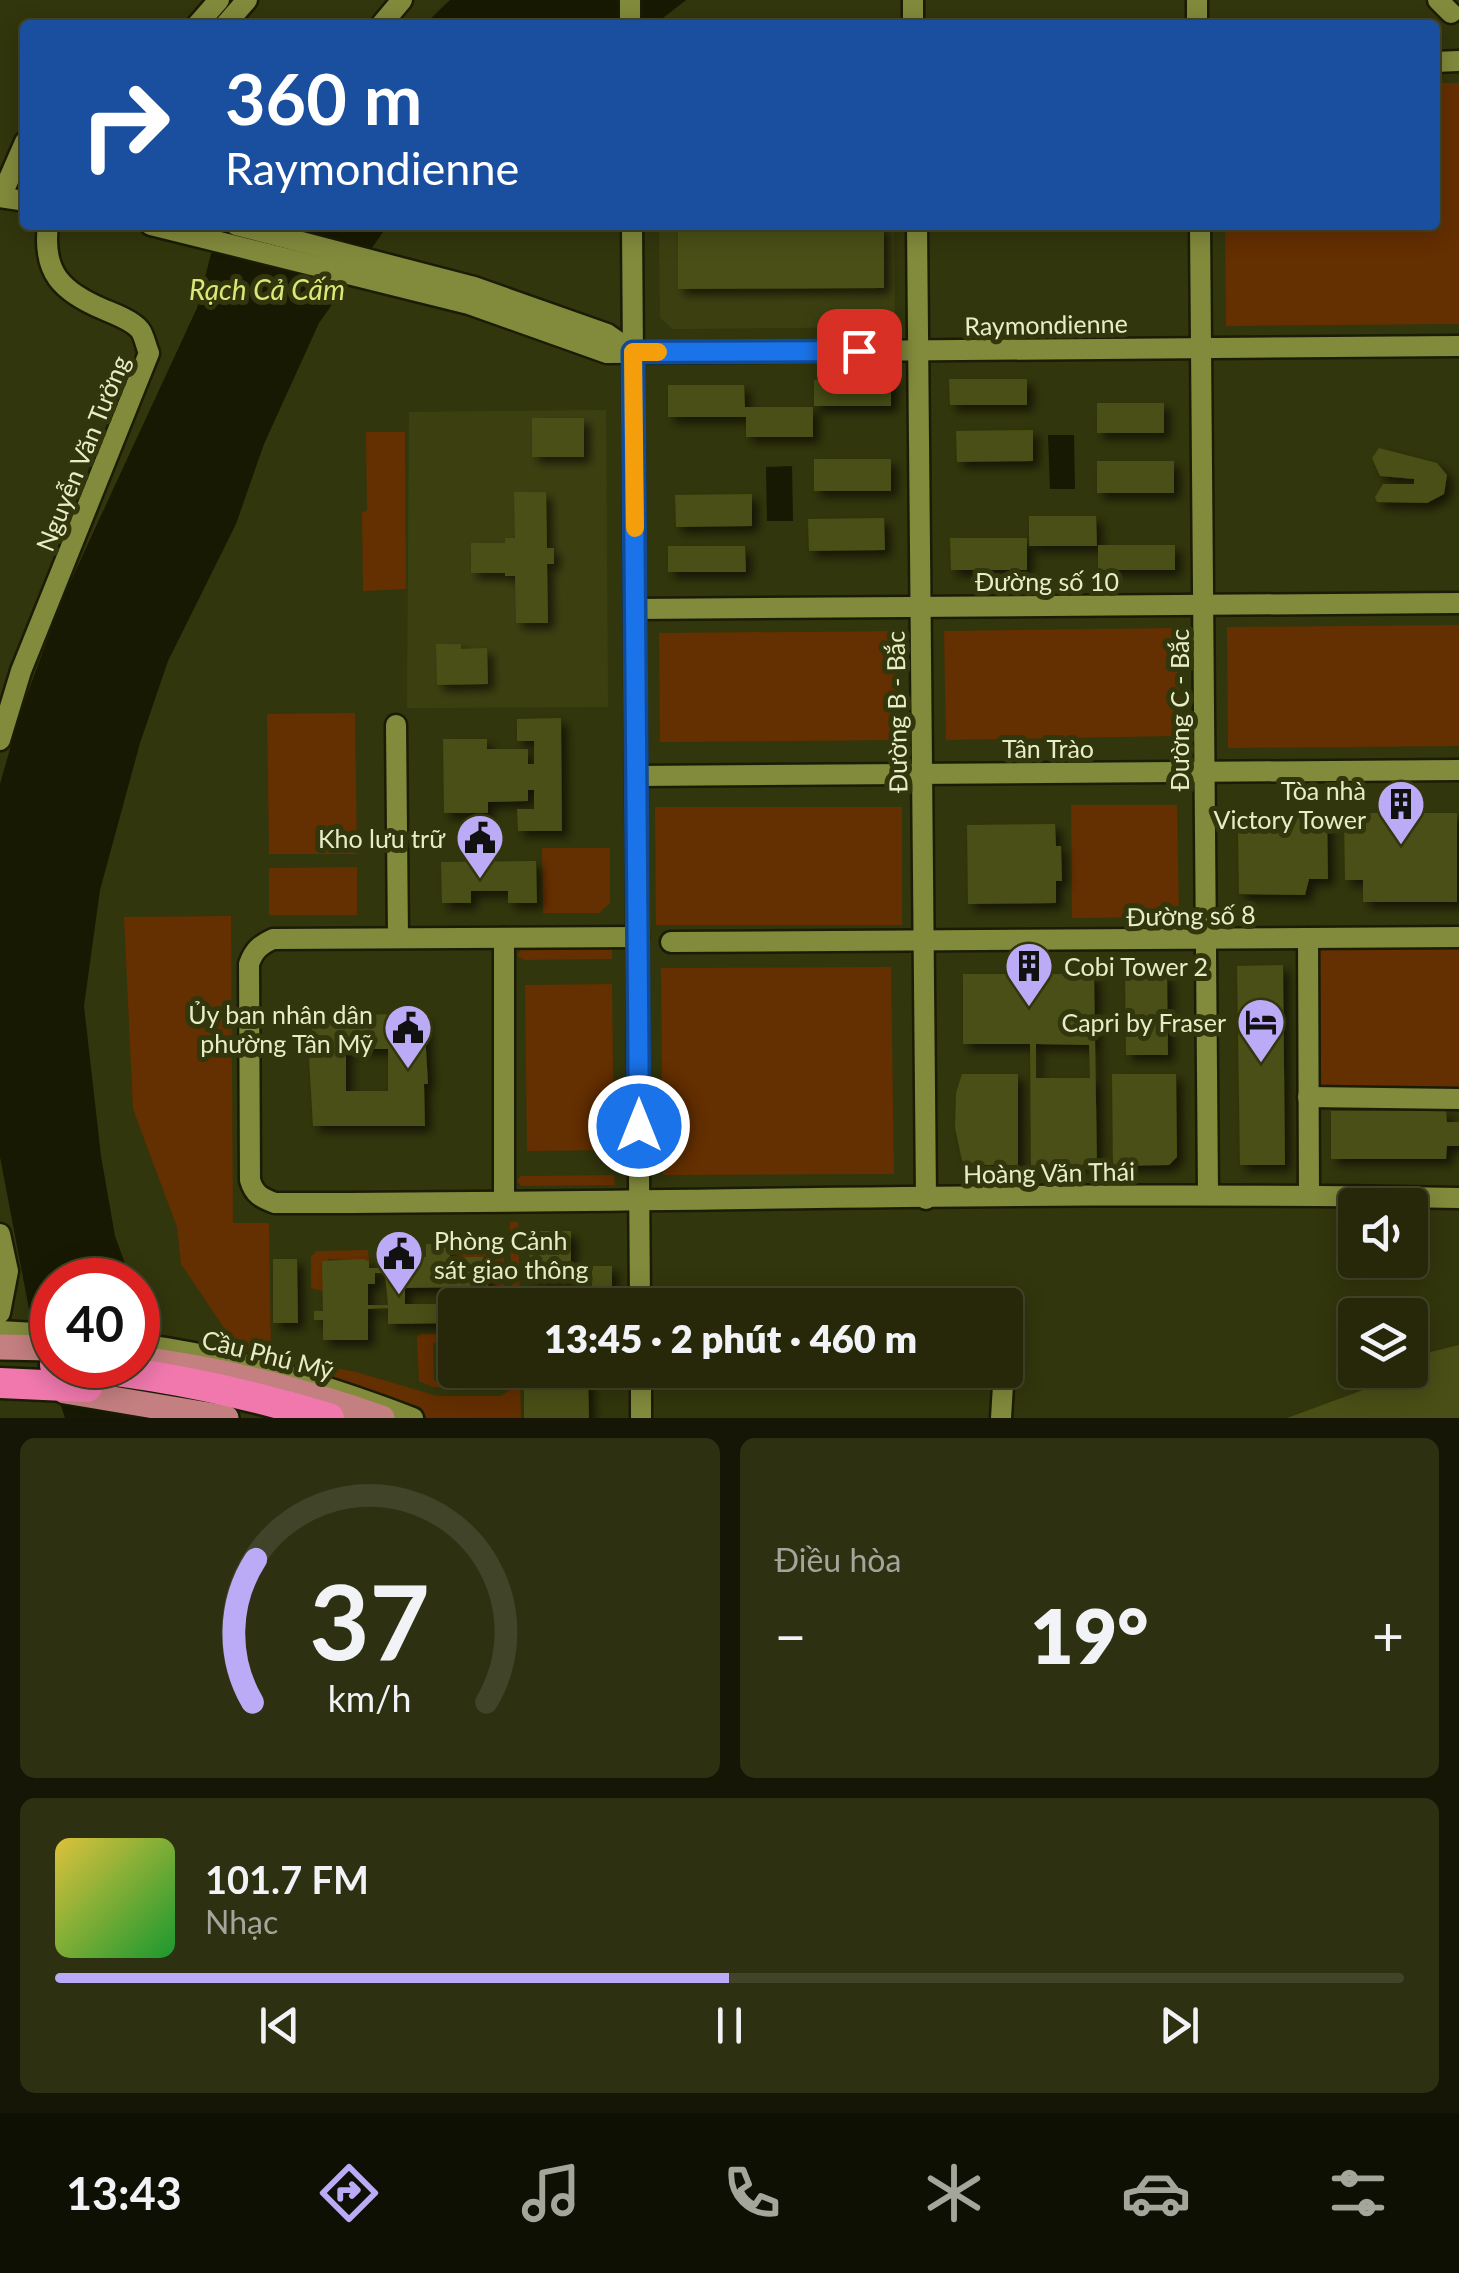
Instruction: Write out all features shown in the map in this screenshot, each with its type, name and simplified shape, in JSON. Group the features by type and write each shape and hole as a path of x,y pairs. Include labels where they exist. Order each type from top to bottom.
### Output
{"highway":[{"name":"Cầu Phú Mỹ","path":"0,1364 30,1365"},
{"name":"Cầu Phú Mỹ","path":"160,1378 196,1383 329,1418"},
{"path":"0,1386 116,1390 199,1403 259,1418"}],"main road":[{"path":"0,1348 30,1348"},
{"name":"Cầu Phú Mỹ","path":"160,1361 270,1383 382,1418"},
{"path":"0,1386 64,1391 226,1418"}],"street":[{"path":"200,20 218,0"},
{"path":"229,20 247,0"},
{"path":"385,20 402,0"},
{"path":"13,191 20,162"},
{"name":"Nguyễn Văn Tưởng","path":"0,740 21,672 149,353 140,330 116,314 85,302 52,275 47,230"},
{"path":"173,230 471,296"},
{"path":"253,230 471,296"},
{"path":"632,230 640,1288"},
{"name":"Đường B - Bắc","path":"918,230 926,1198"},
{"name":"Đường C - Bắc","path":"1200,230 1208,1194"},
{"name":"Raymondienne","path":"471,296 607,353 1459,346"},
{"name":"Đường số 10","path":"635,609 1459,603"},
{"path":"396,725 398,938 638,937"},
{"name":"Tân Trào","path":"637,776 1459,770"},
{"name":"Hoàng Văn Thái","path":"398,938 273,940 253,952 249,964 250,1180 253,1190 263,1199 275,1203 640,1202 1208,1194 1459,1198"},
{"path":"504,938 504,1201"},
{"path":"1308,938 1308,1194"},
{"name":"Đường số 8","path":"671,942 1459,938"},
{"path":"1308,1097 1459,1099"},
{"path":"0,1234 2,1267 8,1271 0,1313"},
{"path":"0,1331 30,1332"},
{"path":"160,1347 196,1351 342,1390 413,1418"},
{"path":"641,1388 641,1418"},
{"path":"1001,1418 1003,1388"}],"shaded area":[{"path":"1440,83 1459,83 1459,324 1226,326 1225,230 1440,230"},
{"path":"659,230 894,230 895,316 882,327 673,329 660,318"},
{"path":"606,410 608,707 407,708 409,412"},
{"path":"366,432 405,432 406,589 363,591"},
{"path":"1459,625 1459,746 1228,748 1227,627"},
{"path":"1178,628 1180,736 946,740 944,631"},
{"path":"897,631 898,740 660,742 659,633"},
{"path":"355,713 357,854 269,854 267,714"},
{"path":"1071,805 1177,805 1179,917 1072,918"},
{"path":"655,807 902,807 902,925 656,925"},
{"path":"542,848 610,848 610,903 599,913 543,913"},
{"path":"357,867 357,915 269,915 269,868"},
{"path":"231,916 233,1223 269,1223 271,1355 356,1372 437,1396 501,1396 511,1388 520,1388 521,1418 428,1418 271,1363 270,1358 237,1347 181,1264 177,1227 133,1109 124,917"},
{"path":"612,948 612,959 525,960 517,956 521,949"},
{"path":"1320,949 1459,949 1459,1087 1321,1088"},
{"path":"891,967 894,1174 663,1175 661,968"},
{"path":"612,984 614,1150 527,1151 525,985"},
{"path":"614,1175 615,1185 521,1186 517,1181 521,1176"},
{"path":"510,1222 518,1222 520,1288 512,1288"},
{"path":"470,1249 504,1252 504,1288 488,1288 490,1257 450,1254"},
{"path":"368,1250 369,1261 328,1259 323,1291 311,1288 311,1257 316,1251"},
{"path":"438,1334 438,1343 433,1343 434,1381 438,1381 438,1387 419,1381 417,1337"}],"water":[{"path":"450,0 686,0 660,20 429,20"},
{"name":"Rạch Cả Cấm","path":"231,230 384,230 319,323 264,444 236,524 168,661 140,743 100,890 84,1006 101,1156 115,1236 123,1258 30,1258 30,1312 0,1157 0,784 20,714 61,602 197,308 211,254"},
{"path":"1048,435 1074,435 1075,489 1050,489"},
{"path":"792,466 793,521 767,521 766,467"},
{"name":"Rạch Cả Cấm","path":"160,1349 190,1418 65,1418 55,1388 160,1388"}],"building":[{"path":"678,230 884,230 884,288 678,289"},
{"path":"949,379 1027,379 1027,405 950,405"},
{"path":"814,380 891,380 891,406 814,406"},
{"path":"668,385 744,385 745,407 813,407 813,437 746,437 746,417 668,417"},
{"path":"1097,403 1164,403 1164,433 1097,433"},
{"path":"532,418 584,418 584,457 532,457"},
{"path":"1033,430 1033,461 957,462 956,431"},
{"path":"1379,448 1437,463 1447,475 1444,494 1427,503 1377,502 1375,497 1383,484 1414,484 1414,479 1380,476 1372,458"},
{"path":"814,459 891,459 891,491 814,491"},
{"path":"1097,461 1174,461 1174,493 1097,493"},
{"path":"514,492 546,492 547,548 554,548 554,564 547,564 548,623 516,623 515,576 471,573 471,543 505,543 505,538 515,538"},
{"path":"752,494 752,526 676,527 675,495"},
{"path":"1029,516 1096,516 1097,546 1029,546"},
{"path":"884,518 885,550 809,551 808,519"},
{"path":"950,538 1027,538 1027,570 951,570"},
{"path":"1098,545 1175,545 1175,570 1098,570"},
{"path":"668,546 745,546 746,572 668,572"},
{"path":"436,644 461,644 461,649 487,648 488,684 437,685"},
{"path":"561,718 562,831 518,831 517,809 534,809 534,790 528,790 528,801 488,802 488,813 444,813 443,739 487,739 487,749 528,749 528,764 534,764 534,741 517,741 517,719"},
{"name":"Tòa nhà Victory Tower","path":"1344,813 1457,813 1457,902 1363,902 1363,880 1345,880"},
{"path":"1327,814 1328,879 1309,879 1305,895 1239,894 1241,827 1260,826 1260,815"},
{"path":"1055,824 1056,846 1061,846 1062,881 1056,881 1056,903 968,904 967,825"},
{"path":"536,861 537,903 508,903 508,891 471,891 471,903 442,903 441,862"},
{"name":"Capri by Fraser","path":"1283,965 1285,1165 1240,1165 1237,966"},
{"path":"963,974 1094,974 1097,1165 1031,1166 1030,1044 963,1044","holes":["1036,1044 1089,1045 1090,1078 1036,1078"]},
{"path":"1125,974 1167,974 1168,1055 1126,1055"},
{"name":"Ủy ban nhân dân phường Tân Mỹ","path":"424,1014 428,1084 424,1084 425,1126 313,1126 309,1057 312,1015","holes":["346,1049 388,1049 388,1091 346,1091"]},
{"path":"962,1074 1018,1074 1018,1165 963,1165 955,1128 956,1093"},
{"path":"1112,1074 1176,1074 1177,1157 1169,1165 1113,1166"},
{"path":"1331,1111 1446,1111 1447,1122 1459,1122 1459,1146 1447,1146 1446,1159 1331,1159"},
{"path":"529,1231 571,1231 571,1277 530,1277"},
{"path":"426,1244 450,1244 450,1257 490,1257 488,1288 405,1288 405,1304 438,1304 438,1323 388,1324 388,1308 368,1309 368,1340 323,1340 323,1320 314,1320 314,1311 323,1311 322,1261 363,1259 369,1261 369,1268 385,1268 385,1257 426,1257","holes":["375,1273 385,1273 388,1305 368,1305 368,1284 375,1284"]},
{"path":"273,1259 297,1259 298,1323 273,1323"},
{"path":"592,1266 612,1266 612,1286 592,1286"},
{"path":"1459,1345 1459,1418 1287,1418 1368,1388 1428,1388 1428,1353"},
{"path":"524,1388 588,1388 589,1418 524,1418"}],"slow traffic":[{"path":"635,528 633,352 658,352"}],"place":[{"name":"Tòa nhà Victory Tower","path":"1401,846"},
{"name":"Kho lưu trữ","path":"480,880"},
{"name":"Cobi Tower 2","path":"1029,1008"},
{"name":"Capri by Fraser","path":"1261,1064"},
{"name":"Ủy ban nhân dân phường Tân Mỹ","path":"408,1070"},
{"name":"Phòng Cảnh sát giao thông","path":"399,1296"}],"route":[{"path":"639,1126 633,352 859,351"}]}
